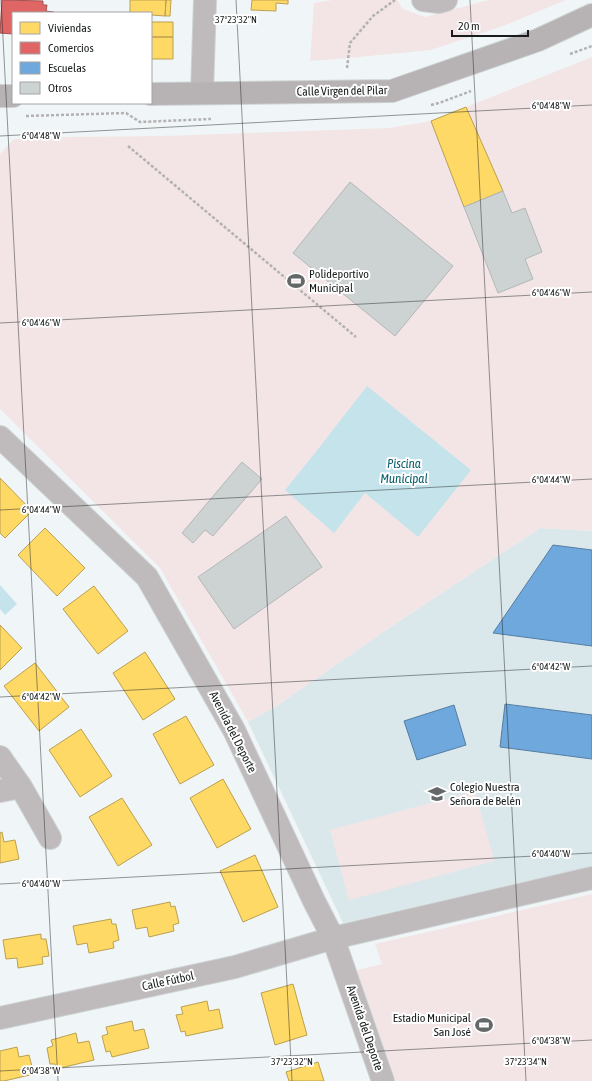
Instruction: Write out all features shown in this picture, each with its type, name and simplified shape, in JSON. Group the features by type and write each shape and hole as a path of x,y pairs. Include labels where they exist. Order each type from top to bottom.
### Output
{"main road":[{"name":"Calle Virgen del Pilar","path":"152,94 392,90 538,40 592,15"},
{"path":"0,96 12,96"}],"street":[{"path":"202,93 205,0"},
{"path":"423,0 439,2 446,0"},
{"name":"Avenida del Deporte","path":"0,437 147,576 234,730 333,938 384,1081"},
{"path":"0,757 10,789 50,838"},
{"name":"Calle Fútbol","path":"0,1018 235,967 333,938 592,878"}],"path":[{"path":"344,91 350,43 373,16 395,0"},
{"path":"128,146 356,337"}],"shaded area":[{"path":"332,0 397,0 403,9 425,17 489,0 566,0 503,26 431,50 310,61 314,3"},
{"name":"Polideportivo Municipal","path":"592,57 592,531 540,528 389,628 275,707 248,722 160,568 0,409 0,154 14,139 162,136 389,128 431,121"},
{"name":"Colegio Nuestra Señora de Belén","path":"540,528 592,531 592,866 343,923 248,722 275,707 389,628"},
{"path":"475,791 494,861 349,900 330,830"},
{"name":"Estadio Municipal San José","path":"592,894 592,1081 396,1081 357,970 382,964 375,944"}],"water":[{"name":"Piscina Municipal","path":"367,386 471,470 418,537 365,493 334,533 285,490"},
{"path":"0,585 17,604 5,615 0,609"}],"building: Viviendas":[{"path":"130,0 166,0 165,16 152,15 152,12 130,12"},
{"path":"166,0 171,0 170,16 165,16"},
{"path":"252,0 288,0 288,4 276,3 276,11 251,10"},
{"path":"152,22 173,22 173,37 152,37"},
{"path":"152,37 173,37 173,59 152,59"},
{"path":"466,107 503,191 464,207 431,121"},
{"path":"0,478 32,511 5,538 0,533"},
{"path":"45,528 85,568 57,596 18,555"},
{"path":"94,586 128,631 98,654 63,609"},
{"path":"0,625 22,648 0,670"},
{"path":"145,652 175,699 143,720 113,673"},
{"path":"35,663 69,707 39,731 4,686"},
{"path":"186,716 214,765 180,784 153,734"},
{"path":"81,729 112,776 80,797 49,750"},
{"path":"223,779 251,829 217,848 190,798"},
{"path":"122,798 152,845 118,866 89,817"},
{"path":"2,832 4,842 15,840 19,859 0,863 0,833"},
{"path":"255,855 278,907 243,922 220,871"},
{"path":"170,902 171,907 175,906 179,923 173,925 174,931 149,937 147,927 136,929 132,910"},
{"path":"111,919 112,924 116,924 119,940 113,942 114,948 89,953 87,943 77,945 73,926"},
{"path":"41,934 41,939 46,939 49,956 42,957 43,964 18,968 17,958 6,959 3,940"},
{"path":"293,984 307,1035 275,1045 261,993"},
{"path":"207,1001 209,1011 219,1009 223,1028 186,1036 185,1031 181,1032 176,1015 183,1014 181,1007"},
{"path":"132,1021 134,1031 144,1029 149,1048 112,1057 110,1051 106,1052 102,1036 108,1034 106,1027"},
{"path":"76,1033 78,1043 89,1041 94,1060 56,1069 55,1064 50,1064 47,1048 53,1046 51,1040"},
{"path":"17,1047 19,1057 29,1055 34,1074 0,1081 0,1051"},
{"path":"318,1062 324,1081 289,1081 286,1072"}],"building: Comercios":[{"path":"2,0 43,1 43,5 47,5 46,11 54,12 12,12 12,34 0,33"}],"building: Escuelas":[{"path":"553,545 592,550 592,646 493,633"},
{"path":"505,704 592,715 592,759 500,747"},
{"path":"454,705 466,745 417,760 404,721"}],"building: Otros":[{"path":"350,182 453,266 395,336 293,253"},
{"path":"503,191 512,213 525,208 542,252 525,259 533,279 498,293 464,207"},
{"path":"242,462 262,479 213,536 205,530 193,543 182,533"},
{"path":"286,516 322,567 234,629 198,577"}],"place":[{"name":"Polideportivo Municipal","path":"296,281"},
{"name":"Colegio Nuestra Señora de Belén","path":"437,794"},
{"name":"Estadio Municipal San José","path":"484,1025"}]}
